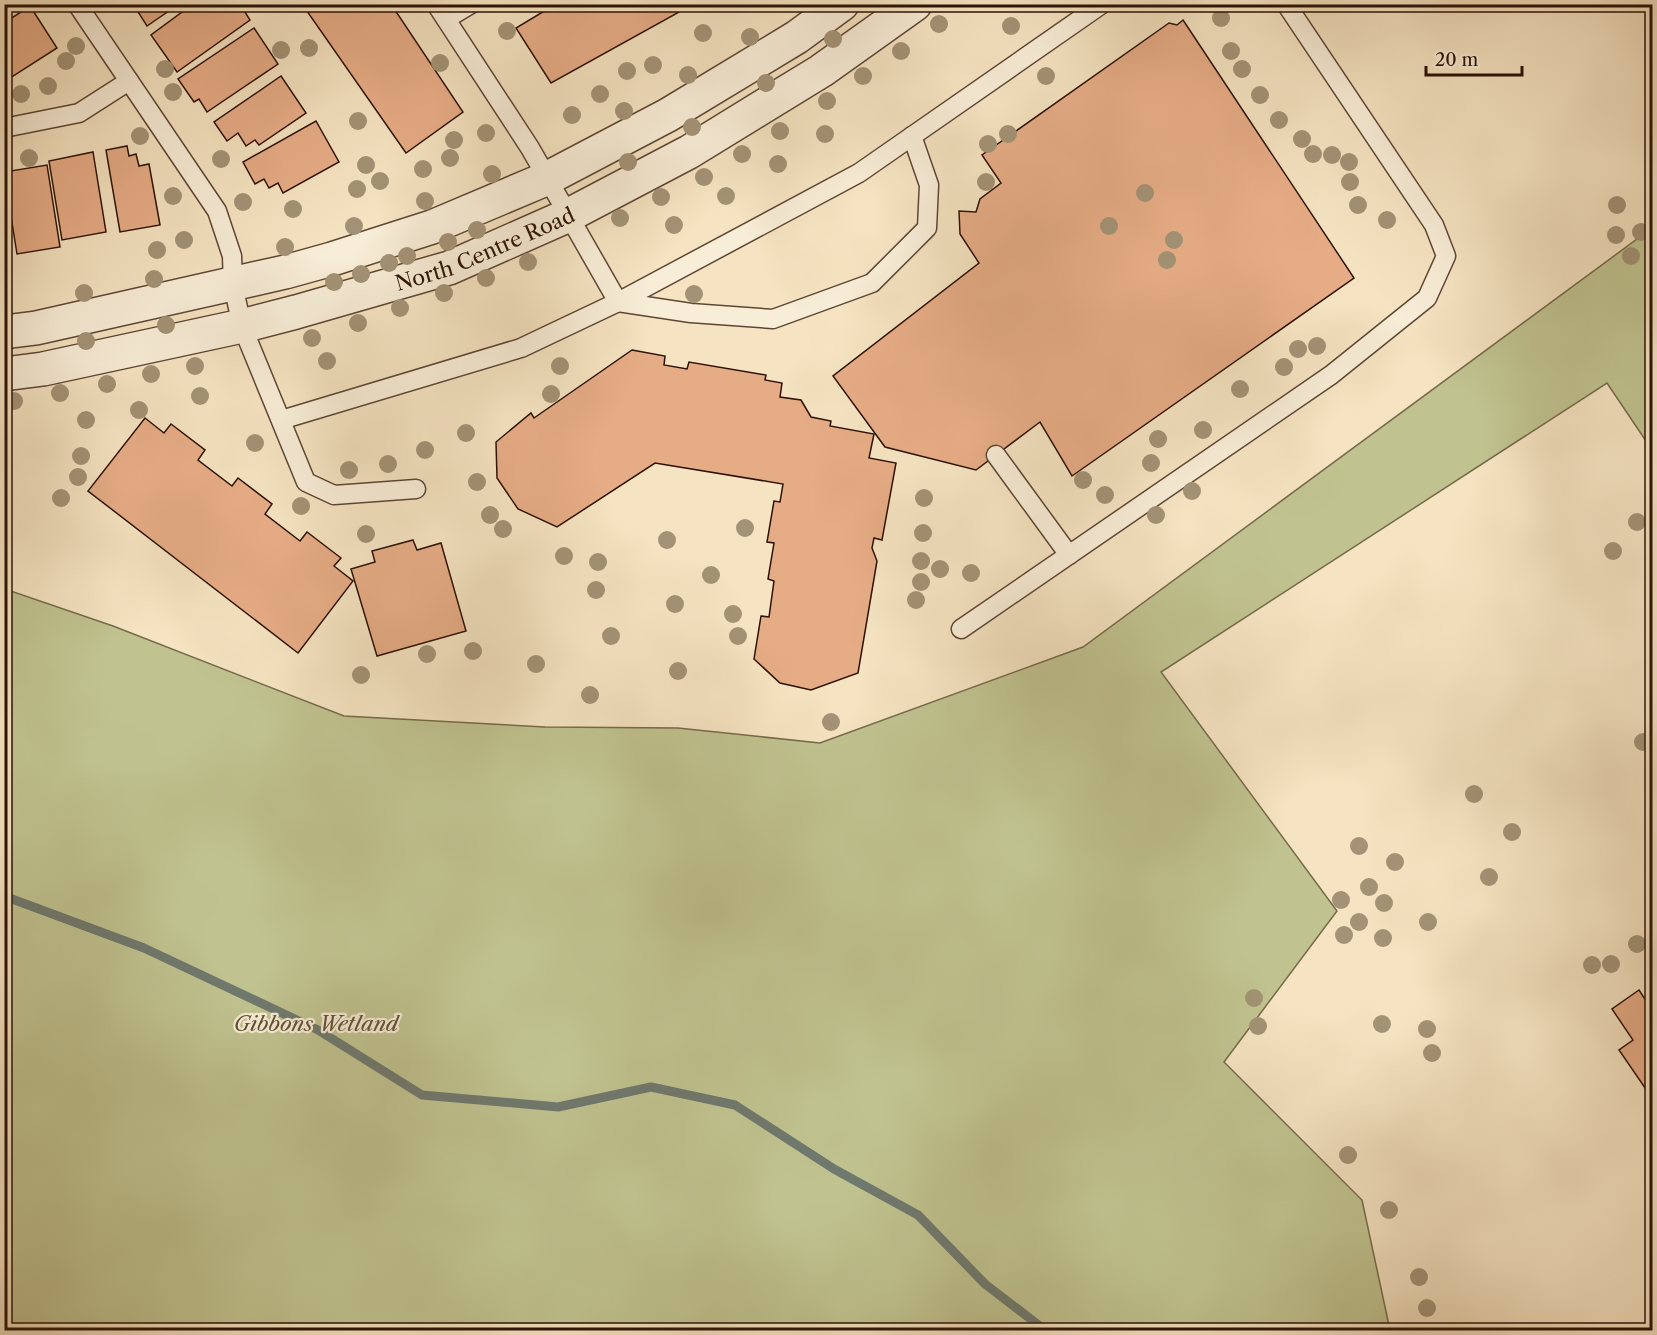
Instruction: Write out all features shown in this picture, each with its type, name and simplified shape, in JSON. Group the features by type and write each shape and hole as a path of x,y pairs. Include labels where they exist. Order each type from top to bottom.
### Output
{"street":[{"name":"North Centre Road","path":"4,332 36,328 233,285 332,259 432,227 548,178 668,115 796,37 842,4"},
{"name":"North Centre Road","path":"4,374 43,369 242,326 449,268 569,215 700,145 820,71 915,4"}],"lane":[{"path":"77,4 217,211 232,256 233,285 242,326 306,482 334,495 416,489"},
{"path":"471,4 441,11 530,148 618,302"},
{"path":"281,420 521,348 618,302 859,173 1102,4"},
{"path":"961,629 1331,375 1427,297 1446,256 1434,225 1286,4"},
{"path":"4,128 79,113 129,81"},
{"path":"618,302 691,313 773,319 872,283 927,228 929,185 912,136"},
{"path":"996,455 1069,555"}],"green space":[{"name":"Gibbons Wetland","path":"1652,228 1652,450 1607,383 1161,672 1337,911 1224,1062 1362,1200 1390,1330 5,1330 5,589 113,626 344,716 545,727 678,728 820,743 1083,647"}],"building":[{"path":"133,4 179,4 147,26"},
{"path":"193,4 240,4 250,20 177,72 151,35"},
{"path":"302,4 391,4 463,112 406,153"},
{"path":"556,4 677,4 681,11 551,83 516,28"},
{"path":"30,6 57,48 4,82 4,23"},
{"path":"1183,20 1354,278 1072,476 1040,422 976,470 885,447 833,376 979,263 960,234 959,211 976,212 980,199 1001,183 982,155 1169,23 1177,25"},
{"path":"254,28 278,64 207,112 199,99 194,102 178,79"},
{"path":"281,76 306,113 259,145 255,140 246,146 238,133 227,141 214,122"},
{"path":"316,121 339,162 283,193 278,183 269,188 264,179 255,184 243,162"},
{"path":"127,146 129,156 136,154 139,166 149,164 160,225 120,232 106,150"},
{"path":"93,152 106,232 62,240 49,161"},
{"path":"47,165 60,247 17,254 4,172"},
{"path":"4,215 11,251 4,252"},
{"path":"632,350 665,356 664,365 687,369 689,362 766,375 765,380 782,383 780,397 801,400 811,417 831,421 830,426 874,434 869,458 896,463 882,540 874,538 872,548 877,561 858,673 811,690 780,683 754,659 761,616 769,617 774,581 768,579 774,543 767,542 774,501 780,502 783,484 655,463 557,527 518,509 497,478 496,442 531,413 534,418"},
{"path":"145,418 164,433 171,424 205,450 198,460 232,486 238,478 272,504 265,514 300,541 307,532 341,558 334,566 353,581 298,653 88,491"},
{"path":"413,540 417,550 441,543 466,631 377,656 351,569 375,562 372,551"},
{"path":"1639,990 1652,1010 1652,1098 1619,1050 1633,1040 1612,1009"}],"waterway":[{"path":"4,896 144,948 318,1030 422,1095 558,1107 651,1087 735,1105 834,1169 918,1215 985,1284 1045,1330"}]}
